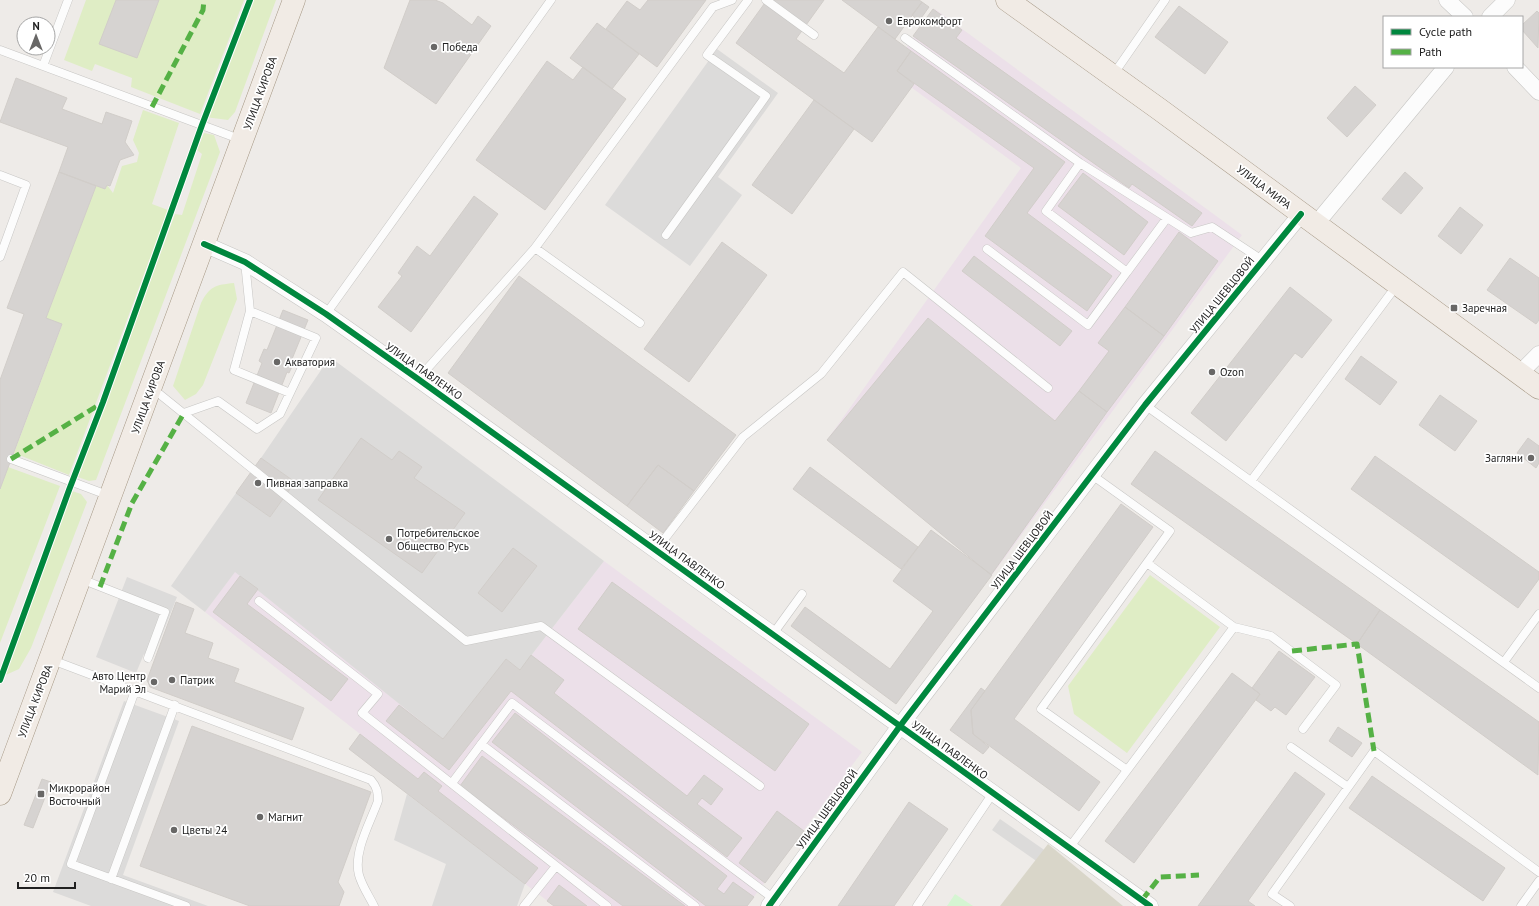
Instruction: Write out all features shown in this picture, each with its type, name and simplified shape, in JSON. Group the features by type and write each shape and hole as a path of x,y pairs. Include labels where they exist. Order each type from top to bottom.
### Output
{"main road":[{"name":"УЛИЦА КИРОВА","path":"0,794 294,0"},
{"name":"УЛИЦА МИРА","path":"1007,0 1113,75 1539,388"}],"street":[{"path":"1447,0 1464,16"},
{"path":"1491,16 1507,0"},
{"name":"УЛИЦА ШЕВЦОВОЙ","path":"771,903 900,726 1145,405 1262,260 1308,219 1445,68"},
{"path":"1516,68 1539,92"},
{"name":"УЛИЦА ПАВЛЕНКО","path":"204,244 245,262 326,314 773,634 1069,848 1143,904"},
{"path":"1519,374 1539,354"}],"lane":[{"path":"43,66 68,0"},
{"path":"326,314 550,0"},
{"path":"418,379 536,248 713,7 732,0"},
{"path":"666,235 766,96 707,55 748,0"},
{"path":"766,0 814,34"},
{"path":"1113,75 1165,0"},
{"path":"905,38 1080,163 1191,233 1212,227 1262,260"},
{"path":"0,50 243,140"},
{"path":"1080,163 1046,211 1127,272"},
{"path":"0,175 26,185 0,257"},
{"path":"987,249 1088,325 1167,218"},
{"path":"536,248 640,323"},
{"path":"245,262 250,311 234,370 290,393"},
{"path":"656,550 742,437 821,374 903,272 1048,388"},
{"path":"1251,481 1397,284"},
{"path":"184,413 218,401 257,429 280,414 316,338 250,311"},
{"path":"151,387 466,641 541,626 760,786"},
{"path":"1145,405 1539,688"},
{"path":"12,459 111,496"},
{"path":"1092,475 1170,531 1041,709 1127,770"},
{"path":"1147,563 1234,628 1271,636 1336,685 1303,729"},
{"path":"80,579 165,612 148,658"},
{"path":"773,634 802,594"},
{"path":"259,601 378,694 362,713 452,782 607,906"},
{"path":"1504,662 1539,614"},
{"path":"1069,848 1234,628"},
{"path":"51,659 370,780 376,786 378,801 360,851 358,863 362,882 374,906"},
{"path":"135,691 71,864 186,906"},
{"path":"452,782 512,703 771,903"},
{"path":"111,879 174,706"},
{"path":"481,744 694,906"},
{"path":"1291,746 1348,787"},
{"path":"1290,906 1272,894 1374,751 1539,872"},
{"path":"917,906 993,793"},
{"path":"524,906 556,866"},
{"path":"1521,906 1539,881"}],"shaded area":[{"path":"935,9 1242,235 992,575 827,440 1021,168 889,71"},
{"path":"717,49 778,93 718,177 742,195 690,266 605,205"},
{"name":"Потребительское Общество Русь","path":"330,357 604,561 520,670 506,659 443,739 235,572 205,612 171,586 236,493 270,517 295,482 261,458"},
{"path":"604,561 862,752 747,906 554,906 349,749 360,734 205,612 235,571 443,739 506,659 520,670"},
{"path":"127,577 177,597 153,658 144,654 136,673 96,657"},
{"path":"124,701 179,721 123,875 208,906 91,906 53,892"},
{"path":"407,794 525,884 517,906 432,906 446,864 394,840"},
{"path":"1000,819 1073,870 1065,881 992,830"},
{"path":"1048,844 1123,906 1000,906"}],"green space":[{"path":"86,0 244,0 200,114 131,87 132,78 95,64 92,71 64,60"},
{"path":"250,0 276,0 235,112 228,120 205,117"},
{"path":"143,110 179,123 152,204 168,210 69,475 14,453 62,325 46,318 96,186 105,189 107,185 113,193 122,166 137,162 139,153 133,140"},
{"path":"204,133 214,135 220,152 96,480 89,481 78,477 175,214 182,215 202,154 197,150"},
{"path":"234,283 237,299 203,385 196,394 185,400 173,386 201,303 207,293 214,287"},
{"path":"8,467 60,486 0,643 0,489"},
{"path":"69,490 81,494 87,502 31,648 19,669 1,677"},
{"path":"1150,575 1220,627 1127,753 1074,714 1068,686"},
{"path":"955,894 973,906 947,906"}],"building":[{"path":"116,0 159,0 137,58 99,44"},
{"name":"Победа","path":"410,0 435,0 443,3 472,25 478,16 491,26 436,104 384,68"},
{"path":"648,0 706,0 657,67 606,29 627,1 640,10"},
{"path":"767,0 824,0 796,39 844,73 878,27 911,51 897,71 914,84 872,142 736,43"},
{"name":"Еврокомфорт","path":"842,0 919,0 922,2 895,39"},
{"path":"922,2 929,7 919,21 912,15"},
{"path":"1179,6 1228,42 1205,74 1155,37"},
{"path":"933,9 962,30 956,38 1202,213 1192,226 1132,184 1129,188 913,36"},
{"path":"1537,11 1539,13 1538,48 1523,31 1523,24"},
{"path":"597,23 639,54 612,89 570,58"},
{"path":"911,51 1065,162 1027,213 1112,276 1087,311 985,236 1034,168 897,71"},
{"path":"547,61 573,80 583,67 626,99 545,210 476,160"},
{"path":"16,78 67,98 62,109 102,124 106,112 132,121 125,142 134,155 120,160 110,186 107,185 105,189 59,172 68,147 0,122"},
{"path":"1355,86 1376,105 1347,137 1327,118"},
{"path":"814,100 854,129 792,214 752,185"},
{"path":"59,172 96,186 46,318 62,324 0,489 0,380 24,314 7,308"},
{"path":"1405,172 1423,188 1401,214 1382,199"},
{"path":"1083,173 1148,222 1124,255 1058,206"},
{"path":"474,196 498,214 411,332 378,307 402,276 398,273 417,246 430,256"},
{"path":"1460,207 1483,225 1461,254 1438,236"},
{"path":"1179,232 1218,261 1164,336 1125,307"},
{"path":"722,242 767,275 689,382 644,349"},
{"path":"974,256 1072,331 1060,346 962,271"},
{"path":"1510,258 1539,278 1539,320 1536,324 1487,290"},
{"path":"519,276 736,435 694,491 658,465 627,506 448,373"},
{"path":"1290,287 1332,320 1302,358 1295,353 1226,441 1191,413"},
{"path":"1125,307 1164,336 1107,412 1079,391 1109,351 1098,343"},
{"name":"Акватория","path":"283,310 308,320 292,359 295,360 289,373 287,372 271,413 246,403 262,363 259,361 264,349 267,350"},
{"path":"928,318 1055,421 1079,391 1107,412 991,575 827,440"},
{"path":"1361,356 1397,382 1380,405 1345,379"},
{"path":"1440,395 1477,421 1455,451 1419,425"},
{"path":"361,438 392,460 399,451 422,467 414,478 465,513 422,573 318,500"},
{"name":"Загляни","path":"1528,438 1539,446 1539,463 1536,468 1517,453"},
{"path":"1155,451 1380,610 1357,644 1131,484"},
{"path":"1375,456 1539,572 1539,579 1518,608 1351,489"},
{"path":"261,458 295,482 270,517 236,493"},
{"path":"658,465 694,491 663,533 627,506"},
{"path":"810,467 918,547 901,569 793,489"},
{"path":"1121,504 1153,527 1014,719 1100,782 1079,811 973,734 971,710"},
{"path":"931,530 992,575 896,704 791,626 805,607 890,669 933,611 893,581"},
{"path":"513,548 537,566 502,612 478,593"},
{"path":"240,576 258,589 247,604 348,679 331,701 213,612"},
{"path":"612,582 809,724 775,771 578,629"},
{"path":"176,602 194,609 185,633 213,643 208,658 239,669 234,682 304,708 292,740 150,687 147,680"},
{"path":"1380,610 1539,722 1538,775 1357,644"},
{"path":"1279,651 1315,677 1286,715 1275,707 1271,711 1256,700 1260,694 1252,688"},
{"path":"531,655 564,680 554,693 687,796 704,775 723,789 711,805 702,798 697,804 742,838 727,857 511,691 449,770 386,721 399,705 443,739 506,659 520,670"},
{"path":"1232,673 1260,694 1134,863 1105,841"},
{"path":"981,688 985,691 971,710 973,734 989,747 983,754 950,730"},
{"path":"515,713 727,876 717,889 724,894 733,882 754,897 747,906 706,906 492,742"},
{"name":"Магнит","path":"192,726 371,792 338,882 344,892 339,906 250,906 140,866"},
{"path":"1338,727 1362,743 1352,757 1329,741"},
{"path":"360,734 418,779 424,772 442,786 438,791 538,868 525,884 349,749"},
{"path":"482,756 685,906 623,906 460,786"},
{"path":"1295,772 1325,794 1248,901 1255,906 1198,906"},
{"path":"1372,776 1505,868 1483,901 1349,808"},
{"path":"42,779 51,782 33,828 24,825"},
{"path":"909,802 948,829 894,906 838,906"},
{"path":"777,811 804,831 765,883 739,863"},
{"path":"559,885 587,906 554,906 547,901"}],"marked path":[{"path":"152,107 203,10 204,0"},
{"path":"11,459 102,403"},
{"path":"100,587 132,503 184,413"},
{"path":"1292,651 1357,644 1374,751"},
{"path":"1142,900 1160,877 1199,875"}],"cycle path":[{"path":"0,680 69,490 103,402 202,125 250,0"},
{"path":"769,906 900,726 1145,405 1301,214"},
{"path":"204,244 245,262 326,314 1150,906"}],"place":[{"name":"Еврокомфорт","path":"889,21"},
{"name":"Победа","path":"434,47"},
{"name":"Заречная","path":"1454,308"},
{"name":"Акватория","path":"277,362"},
{"name":"Ozon","path":"1212,372"},
{"name":"Загляни","path":"1531,458"},
{"name":"Пивная заправка","path":"258,483"},
{"name":"Потребительское Общество Русь","path":"389,539"},
{"name":"Патрик","path":"172,680"},
{"name":"Авто Центр Марий Эл","path":"154,682"},
{"name":"Микрорайон Восточный","path":"41,794"},
{"name":"Магнит","path":"260,817"},
{"name":"Цветы 24","path":"174,830"}]}
